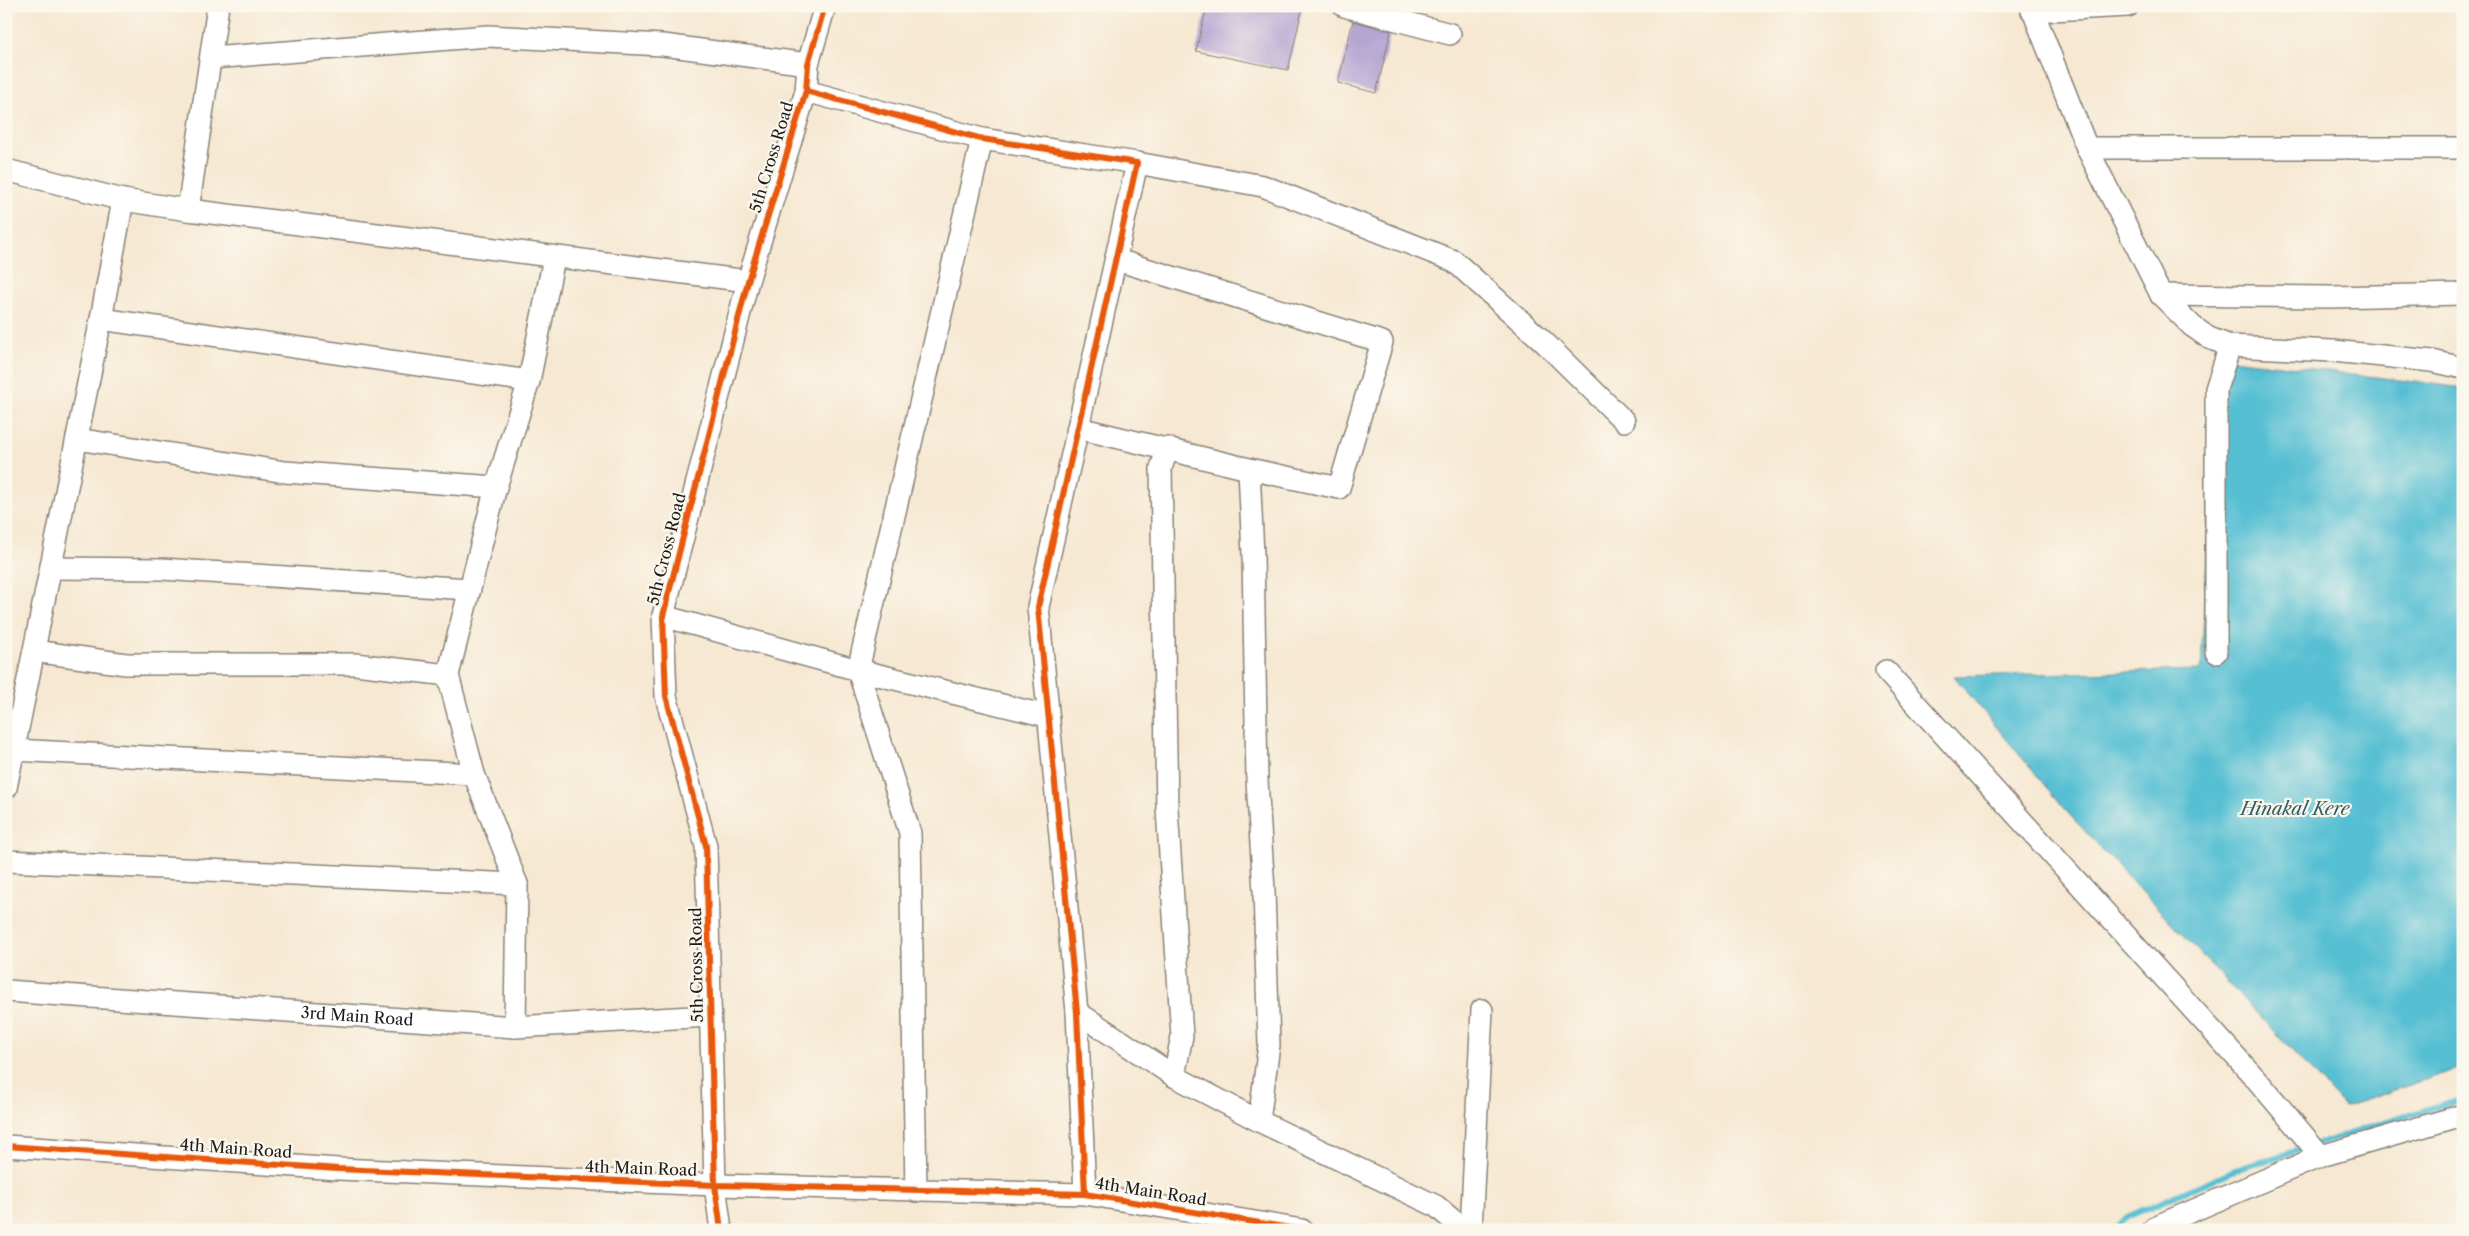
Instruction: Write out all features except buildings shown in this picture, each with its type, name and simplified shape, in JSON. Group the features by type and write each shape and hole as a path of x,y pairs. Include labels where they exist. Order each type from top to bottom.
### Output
{"street":[{"path":"188,210 218,6"},
{"name":"5th Cross Road","path":"721,1230 716,1184 706,846 666,696 663,616 748,281 806,91 808,64 824,6"},
{"path":"1344,6 1450,34"},
{"path":"2128,6 2031,9 2087,148 2161,295 2192,326 2209,338 2230,346 2333,351 2432,361 2463,368"},
{"path":"211,58 488,36 663,45 808,64"},
{"path":"806,91 982,139 1137,163 1263,186 1454,261 1543,341 1624,421"},
{"path":"916,1191 910,833 858,670 982,139"},
{"path":"2087,148 2463,148"},
{"path":"1084,1194 1077,1012 1038,607 1117,260 1137,163"},
{"path":"6,170 123,200 188,210 554,258 748,281"},
{"path":"6,788 14,750 12,724 34,651 123,200"},
{"path":"515,1027 517,884 474,774 448,674 496,487 529,381 554,258"},
{"path":"1078,428 1168,448 1249,469 1339,488 1382,342 1117,260"},
{"path":"2161,295 2330,297 2463,294"},
{"path":"101,318 529,381"},
{"path":"2216,652 2216,389 2230,346"},
{"path":"77,439 285,472 496,487"},
{"path":"1168,448 1161,468 1167,808 1182,1036 1174,1076"},
{"path":"1249,469 1253,555 1257,780 1264,890 1269,1045 1259,1121"},
{"path":"51,568 162,569 469,588"},
{"path":"663,616 858,670 1047,716"},
{"path":"34,651 126,664 355,664 448,674"},
{"path":"1886,671 2257,1080 2321,1156"},
{"path":"14,750 474,774"},
{"path":"6,861 517,884"},
{"name":"3rd Main Road","path":"6,991 515,1027 710,1016"},
{"path":"1470,1230 1482,1010"},
{"path":"1077,1012 1174,1076 1259,1121 1436,1206 1456,1223 1460,1230"},
{"path":"2162,1228 2321,1156 2463,1115"},
{"name":"4th Main Road","path":"6,1146 338,1169 916,1191 1084,1194 1302,1230"}],"water":[{"name":"Hinakal Kere","path":"2217,357 2463,388 2463,1067 2345,1107 2066,811 1954,676 2201,670"}],"waterway":[{"path":"2115,1230 2127,1217 2235,1170 2463,1098"}],"cycle path":[{"path":"721,1230 715,1185 706,846 666,696 663,616 748,281 806,91 808,64 825,6"},
{"path":"806,91 982,139 1137,163 1038,607 1077,1012 1085,1194"},
{"path":"6,1146 338,1169 715,1185 1085,1194 1302,1230"}]}
